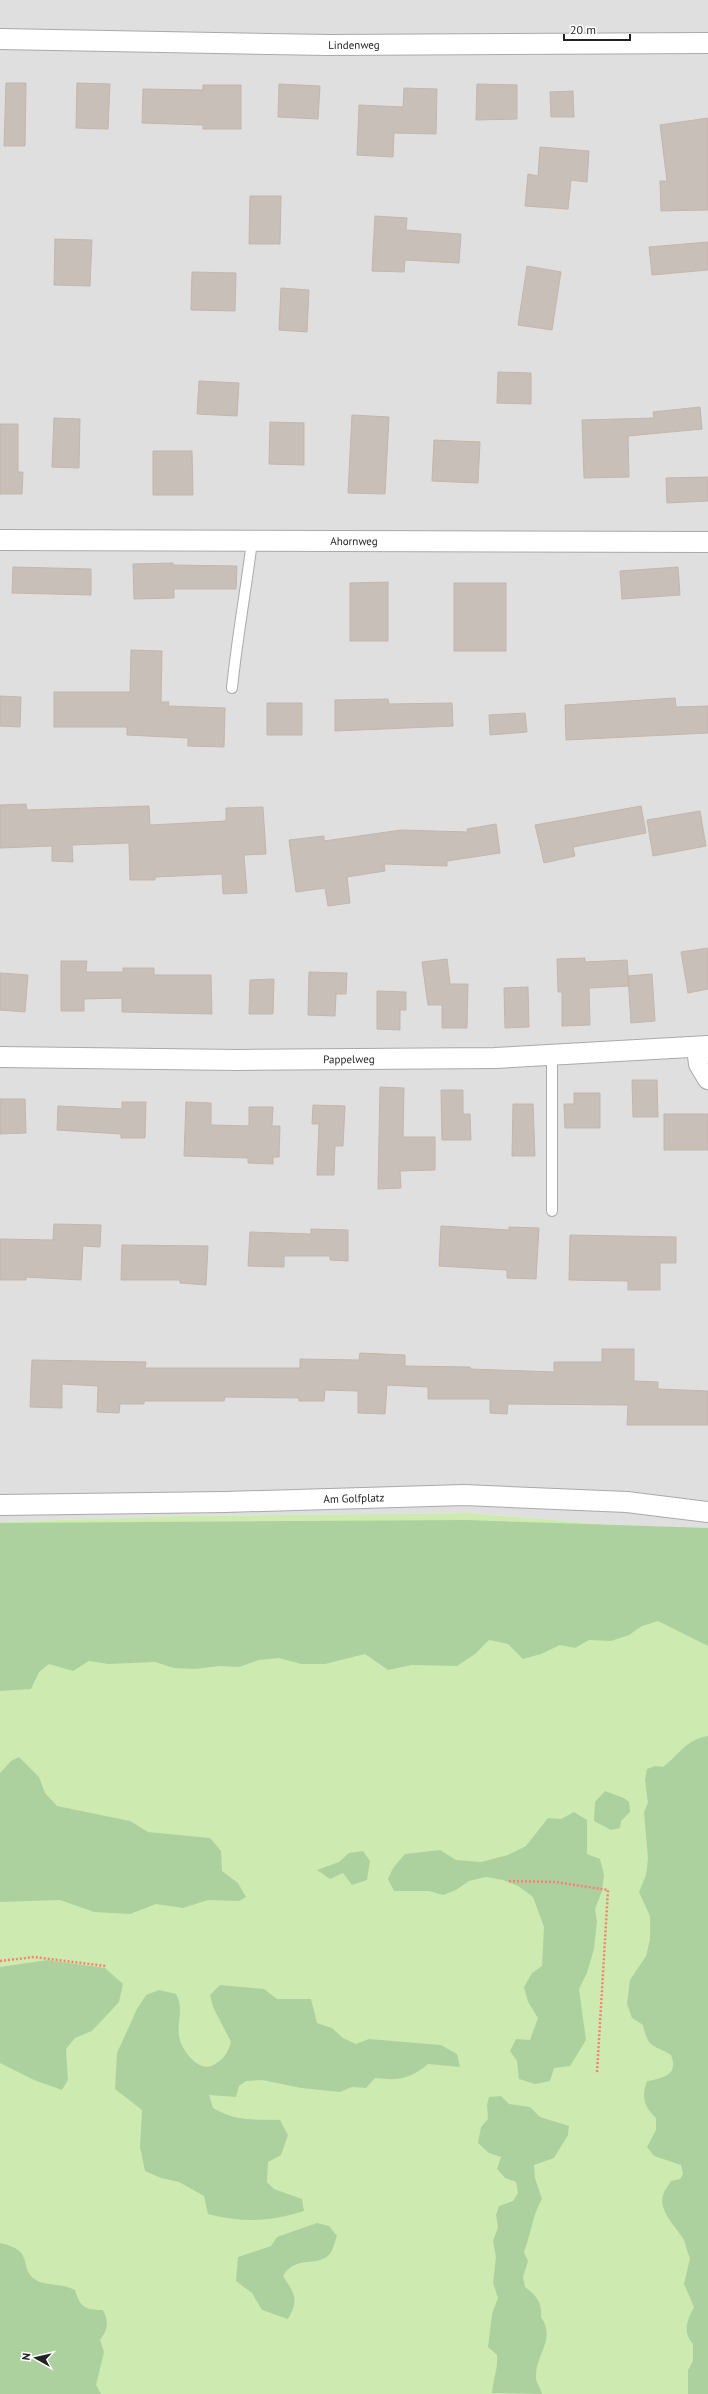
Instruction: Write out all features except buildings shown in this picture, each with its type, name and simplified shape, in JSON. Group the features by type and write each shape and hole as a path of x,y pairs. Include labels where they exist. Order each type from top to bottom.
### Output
{"street":[{"name":"Lindenweg","path":"0,39 328,44 708,43"},
{"name":"Ahornweg","path":"0,540 708,542"},
{"name":"Pappelweg","path":"0,1057 301,1060 495,1058 703,1046 700,1064 708,1079"},
{"name":"Am Golfplatz","path":"0,1505 225,1502 464,1495 627,1502 708,1512"}],"lane":[{"path":"232,688 238,630 245,602 252,541"},
{"path":"552,1055 552,1211"}],"path":[{"path":"509,1881 562,1883 608,1890 597,2073"},
{"path":"0,1961 34,1957 76,1960 106,1966"}],"shaded area":[{"path":"0,0 708,0 708,1533 468,1513 181,1516 0,1522"}],"green space":[{"path":"468,1513 708,1533 708,2394 0,2394 0,1522 181,1516"},
{"path":"466,1520 708,1528 708,1646 658,1621 642,1626 629,1635 611,1641 589,1640 575,1648 560,1645 541,1654 523,1659 508,1644 489,1640 475,1654 457,1666 412,1665 388,1670 365,1654 325,1664 301,1664 279,1658 259,1660 239,1667 220,1666 195,1669 174,1668 155,1662 108,1664 89,1661 73,1671 49,1664 39,1672 31,1689 0,1691 0,1523"},
{"path":"708,1736 708,2394 688,2394 688,2370 693,2361 693,2344 688,2335 687,2326 689,2317 694,2307 684,2284 690,2258 684,2240 669,2219 663,2207 662,2201 665,2189 671,2181 680,2179 683,2174 681,2165 654,2156 647,2147 656,2130 656,2118 646,2106 644,2097 647,2081 664,2077 671,2071 673,2062 671,2055 649,2042 643,2025 632,2018 627,2004 630,1980 646,1956 650,1939 650,1916 639,1892 646,1875 648,1859 644,1812 648,1803 645,1780 647,1769 655,1766 663,1767 688,1744"},
{"path":"19,1757 39,1777 45,1793 57,1806 130,1821 148,1832 210,1838 221,1851 222,1871 238,1883 246,1897 239,1901 208,1900 183,1908 156,1904 130,1914 94,1912 60,1900 0,1902 0,1773 11,1761"},
{"path":"605,1791 624,1798 629,1802 630,1812 621,1821 620,1828 611,1830 594,1821 595,1802"},
{"path":"574,1812 587,1820 587,1854 600,1859 604,1875 602,1891 595,1909 597,1921 594,1949 587,1973 579,1989 586,2040 570,2066 554,2068 550,2081 535,2084 519,2079 517,2061 510,2051 516,2039 530,2040 538,2018 528,2002 524,1987 532,1973 542,1966 544,1927 533,1897 518,1886 503,1880 486,1877 469,1881 456,1890 443,1895 429,1891 394,1891 388,1879 393,1868 405,1854 440,1850 456,1860 481,1862 508,1855 526,1846 548,1818 561,1819"},
{"path":"363,1851 370,1861 367,1880 352,1885 343,1873 330,1879 317,1870 339,1862 349,1853"},
{"path":"48,1960 105,1968 123,1984 119,2002 92,2031 75,2038 66,2049 68,2080 62,2090 34,2080 0,2063 0,1967"},
{"path":"220,1985 264,1989 277,1999 311,1999 317,2023 332,2028 343,2038 356,2044 369,2039 441,2045 457,2054 460,2067 428,2064 410,2076 397,2079 375,2078 366,2088 352,2087 340,2092 301,2088 262,2080 246,2081 239,2086 236,2097 209,2095 213,2108 230,2116 245,2119 280,2120 288,2135 281,2155 268,2162 267,2182 274,2189 302,2199 304,2211 292,2215 256,2220 233,2219 208,2214 204,2196 179,2182 161,2178 145,2171 140,2147 142,2110 115,2089 117,2053 137,2009 146,1995 159,1990 176,1994 180,2004 179,2036 183,2048 187,2054 198,2064 209,2067 224,2057 231,2042 213,2007 210,1995"},
{"path":"501,2096 509,2104 530,2107 540,2117 569,2126 568,2135 554,2158 534,2165 535,2178 542,2199 536,2212 524,2252 528,2261 523,2277 525,2287 533,2293 540,2303 541,2317 547,2333 544,2348 536,2370 536,2379 542,2394 492,2393 497,2365 497,2355 488,2347 492,2314 498,2298 493,2283 496,2257 493,2241 498,2227 496,2215 499,2206 513,2201 518,2193 516,2182 505,2178 497,2169 501,2157 489,2153 478,2143 481,2127 488,2119 487,2105 489,2097"},
{"path":"317,2223 329,2226 337,2236 330,2254 319,2260 294,2265 288,2269 283,2276 294,2297 294,2307 288,2319 262,2310 252,2293 236,2281 238,2257 271,2246 277,2237"},
{"path":"0,2243 19,2250 23,2255 28,2270 36,2280 44,2283 65,2286 75,2290 81,2304 88,2308 103,2310 107,2325 100,2340 104,2352 96,2385 101,2394 0,2394"}]}
